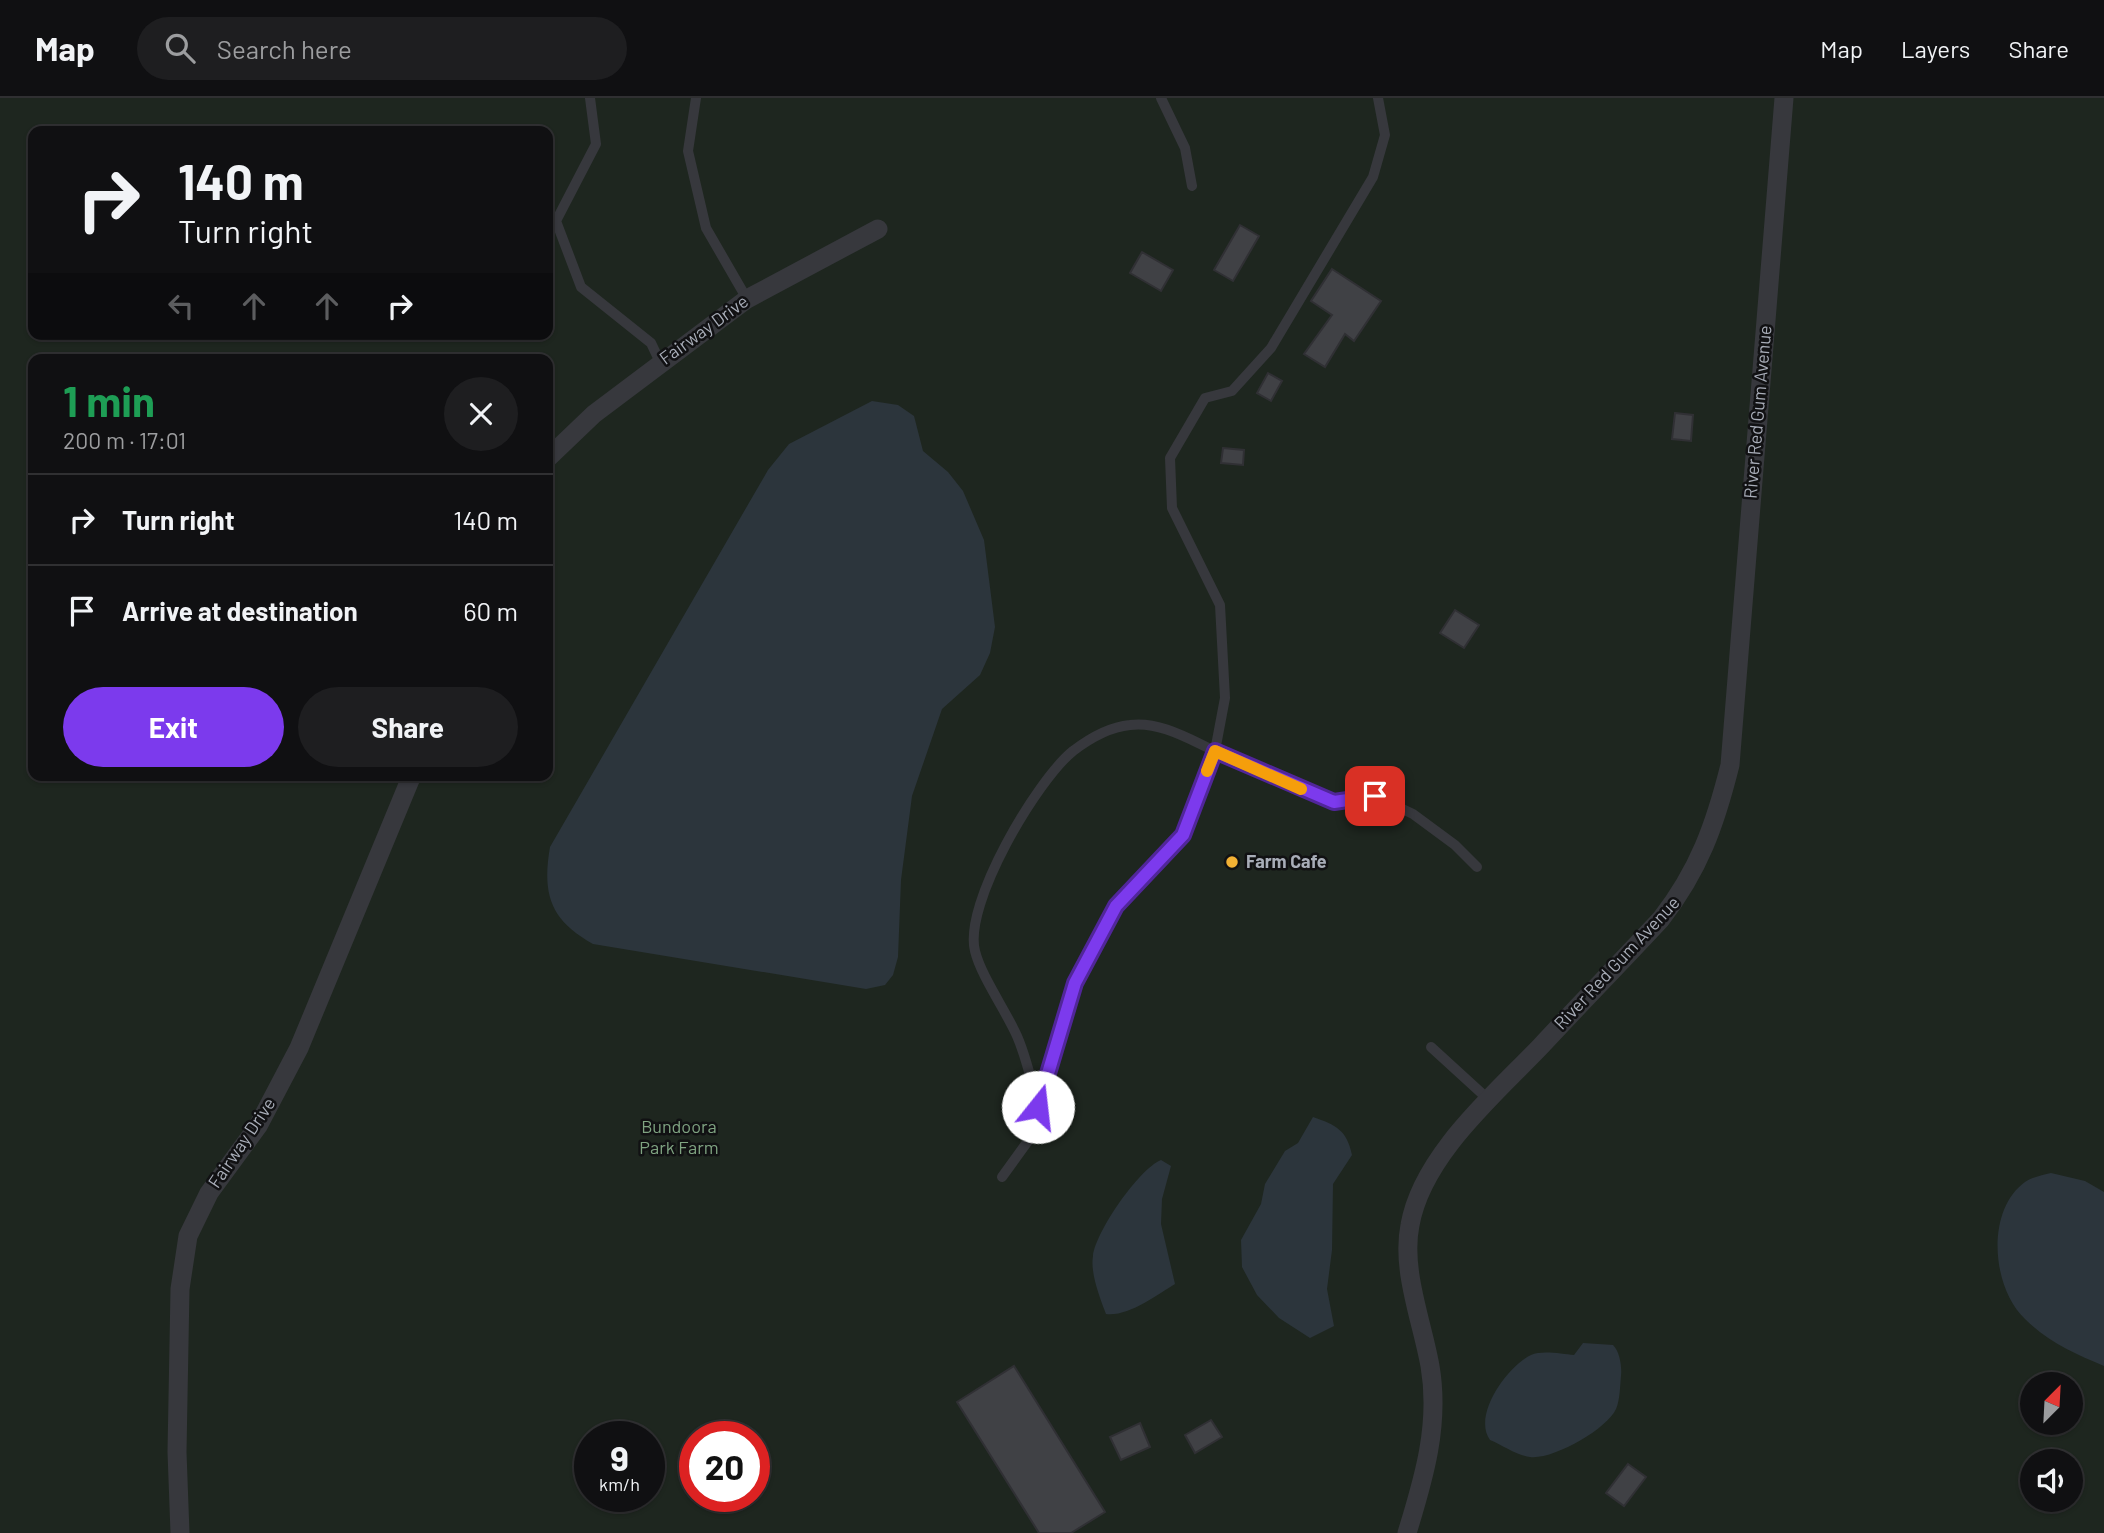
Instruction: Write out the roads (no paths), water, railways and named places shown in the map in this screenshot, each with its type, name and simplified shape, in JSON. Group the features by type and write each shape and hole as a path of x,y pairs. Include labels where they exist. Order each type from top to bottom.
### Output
{"street":[{"name":"River Red Gum Avenue","path":"1407,1533 1433,1437 1431,1370 1408,1259 1409,1225 1421,1189 1439,1157 1489,1100 1661,919 1686,887 1716,823 1730,765 1784,98"},
{"name":"Fairway Drive","path":"553,453 594,414 747,299 878,229"},
{"name":"Fairway Drive","path":"180,1533 177,1452 180,1289 188,1236 209,1193 258,1126 299,1048 410,781"}],"lane":[{"path":"590,98 596,144 556,221 581,287 652,343 660,362"},
{"path":"696,98 688,151 706,228 747,299"},
{"path":"1161,98 1185,148 1192,186"},
{"path":"1002,1177 1028,1141 1075,983 1116,906 1183,835 1215,751 1225,698 1220,605 1172,508 1170,458 1205,398 1232,391 1271,348 1373,177 1385,135 1378,98"},
{"path":"1038,1107 1018,1038 975,951 974,927 992,871 1034,797 1072,753 1102,732 1130,725 1151,725 1334,802 1375,796 1413,814 1455,845 1477,867"},
{"path":"1431,1047 1489,1100"}],"place":[{"name":"Farm Cafe","path":"1232,862"}],"park label":[{"name":"Bundoora Park Farm","path":"679,1137"}]}
